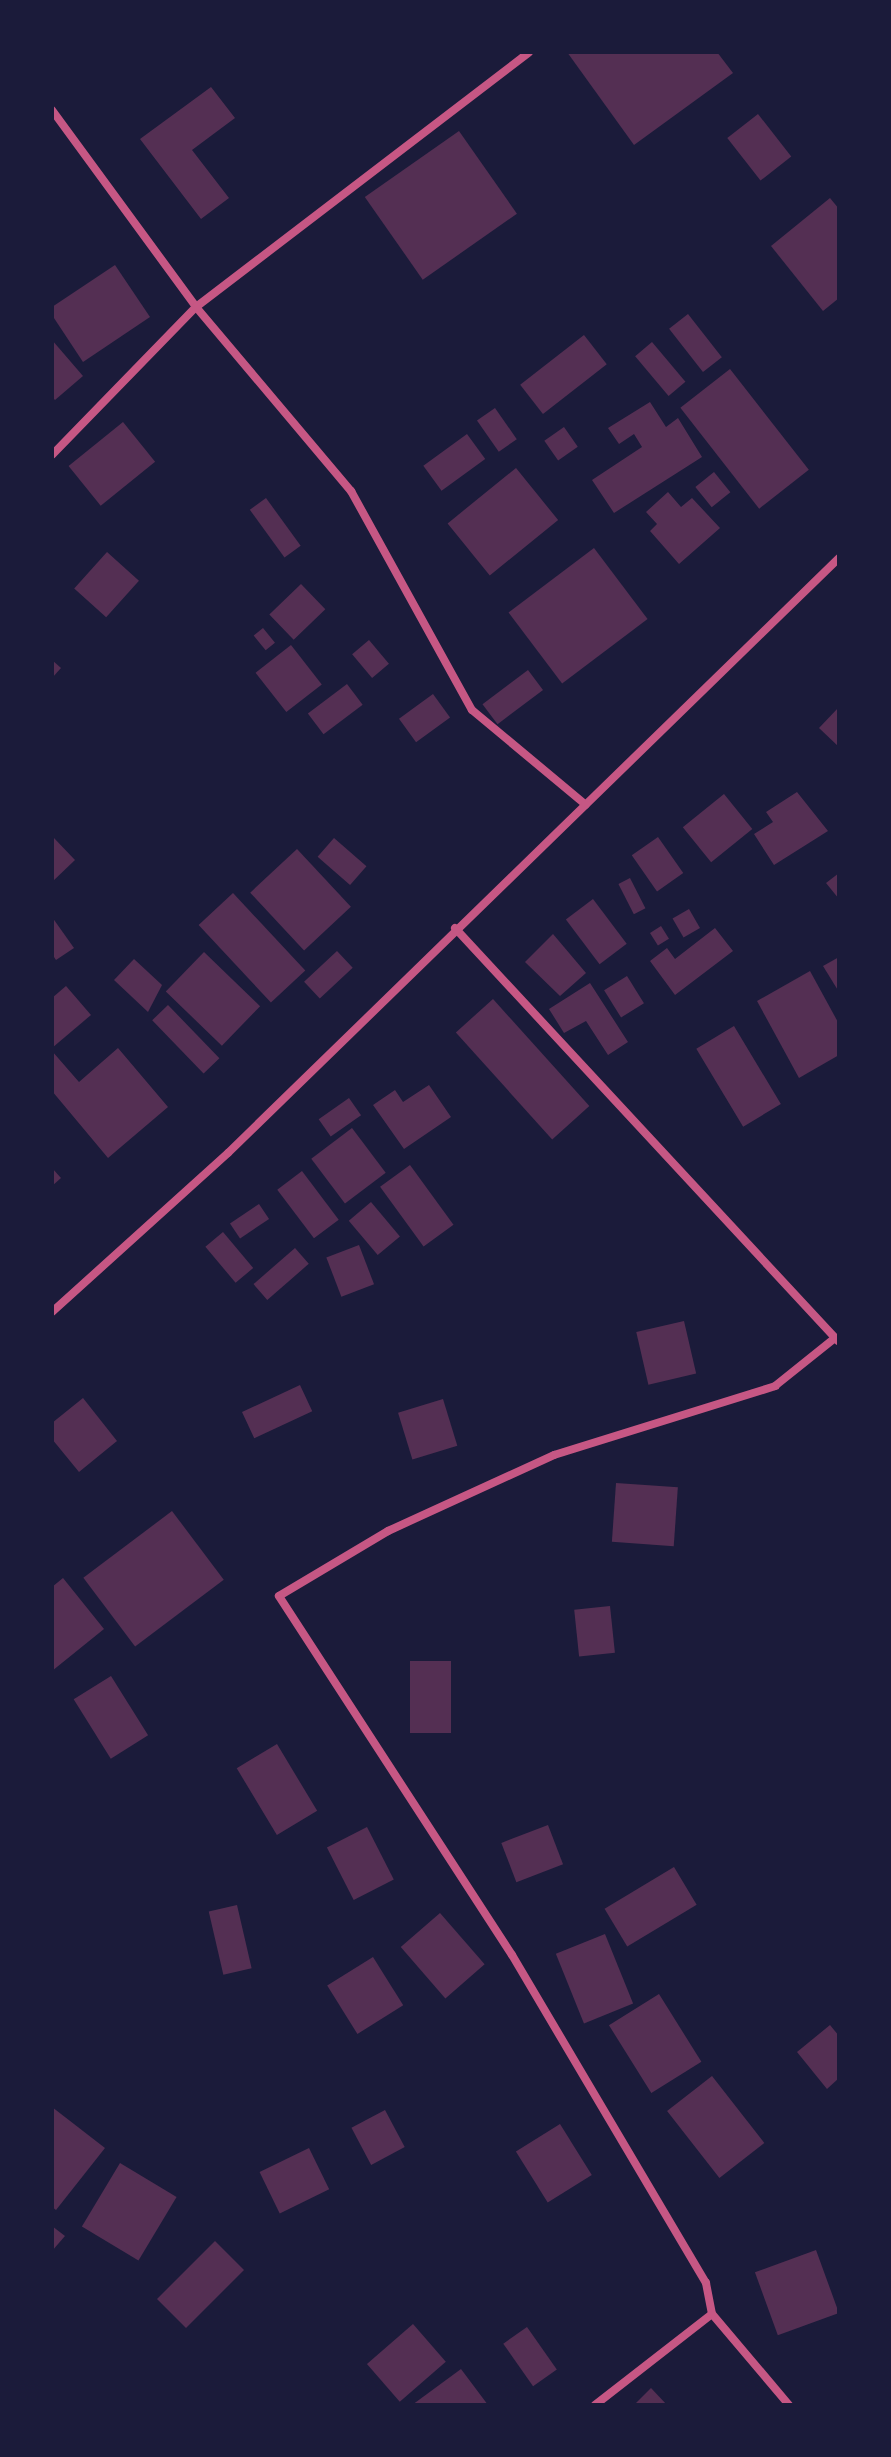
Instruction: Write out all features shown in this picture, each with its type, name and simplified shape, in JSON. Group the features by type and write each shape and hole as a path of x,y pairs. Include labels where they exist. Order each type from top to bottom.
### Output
{"street":[{"path":"52,455 196,307 529,52"},
{"path":"52,110 196,307 351,491 472,710 586,805"},
{"path":"52,1312 228,1153 455,928 839,558"},
{"path":"455,928 837,1340 775,1386 554,1455 388,1531 279,1596 512,1955 706,2283 712,2314 789,2405"},
{"path":"595,2405 712,2314"}],"building":[{"path":"567,52 717,52 733,73 634,145"},
{"path":"211,87 235,118 192,150 229,198 201,219 140,139"},
{"path":"758,114 791,157 761,181 727,138"},
{"path":"459,131 517,214 423,280 365,197"},
{"path":"830,198 839,209 839,298 823,311 771,246"},
{"path":"115,265 150,317 83,362 52,315 52,307"},
{"path":"688,314 722,357 703,372 669,329"},
{"path":"584,335 607,364 543,414 520,385"},
{"path":"52,340 83,376 55,400 52,397"},
{"path":"652,342 685,382 669,396 635,356"},
{"path":"730,369 809,470 759,509 680,408"},
{"path":"650,402 666,427 678,418 702,457 614,513 592,480 642,447 634,434 619,444 608,428"},
{"path":"495,408 517,439 499,452 477,421"},
{"path":"123,422 155,462 101,506 69,466"},
{"path":"564,427 578,447 558,460 544,441"},
{"path":"467,434 485,459 442,491 423,466"},
{"path":"516,468 558,520 490,575 448,523"},
{"path":"714,472 730,492 712,507 695,487"},
{"path":"668,492 681,507 692,498 720,528 679,564 650,531 657,524 646,512"},
{"path":"266,498 301,546 284,557 250,510"},
{"path":"594,548 648,619 562,683 509,612"},
{"path":"107,552 139,581 106,617 74,588"},
{"path":"301,584 325,609 294,640 269,615"},
{"path":"263,628 275,643 266,650 254,636"},
{"path":"369,640 389,664 372,678 352,654"},
{"path":"291,645 322,684 286,712 256,673"},
{"path":"52,660 61,668 52,678"},
{"path":"528,670 543,690 498,724 482,704"},
{"path":"347,684 363,705 324,734 308,713"},
{"path":"433,694 450,717 416,742 399,719"},
{"path":"839,707 839,747 819,728"},
{"path":"797,792 828,831 774,865 754,834 773,822 766,812"},
{"path":"724,794 752,829 711,862 683,827"},
{"path":"658,837 683,873 657,891 632,855"},
{"path":"52,838 75,860 52,882"},
{"path":"334,838 366,866 350,885 318,857"},
{"path":"297,849 351,907 304,950 250,893"},
{"path":"839,873 839,899 826,883"},
{"path":"630,878 645,908 634,914 618,884"},
{"path":"233,893 305,971 271,1003 199,925"},
{"path":"593,899 627,944 600,964 566,919"},
{"path":"689,909 700,928 684,938 673,918"},
{"path":"52,917 74,948 56,960 52,954"},
{"path":"661,926 669,939 658,946 650,933"},
{"path":"715,928 733,951 675,995 650,961 667,948 675,959"},
{"path":"553,934 586,973 560,996 525,962"},
{"path":"337,951 353,968 320,999 304,982"},
{"path":"204,952 260,1006 222,1046 166,992"},
{"path":"839,957 839,992 823,966"},
{"path":"134,959 162,985 148,1012 114,980"},
{"path":"810,971 839,1024 839,1055 799,1078 757,1001"},
{"path":"627,976 644,1003 621,1017 604,990"},
{"path":"590,983 628,1042 608,1055 586,1021 564,1033 549,1009"},
{"path":"66,986 91,1015 52,1048 52,998"},
{"path":"493,999 589,1106 552,1139 456,1032"},
{"path":"168,1005 219,1058 204,1074 152,1020"},
{"path":"734,1026 781,1104 743,1127 696,1049"},
{"path":"118,1048 168,1107 108,1158 52,1091 52,1051 79,1082"},
{"path":"429,1085 451,1117 404,1149 373,1105 395,1090 403,1102"},
{"path":"349,1098 361,1115 331,1136 319,1119"},
{"path":"352,1128 386,1173 345,1203 311,1159"},
{"path":"410,1165 453,1225 424,1247 380,1187"},
{"path":"52,1168 61,1178 52,1186"},
{"path":"302,1171 339,1220 314,1238 277,1190"},
{"path":"371,1202 400,1236 378,1255 349,1221"},
{"path":"259,1204 269,1219 240,1238 230,1224"},
{"path":"223,1232 253,1268 236,1283 205,1247"},
{"path":"359,1245 374,1284 341,1297 326,1258"},
{"path":"295,1248 309,1264 267,1300 253,1284"},
{"path":"684,1321 696,1374 648,1385 636,1332"},
{"path":"300,1385 312,1411 254,1438 242,1412"},
{"path":"83,1398 117,1441 79,1472 52,1439 52,1423"},
{"path":"443,1399 457,1446 412,1460 398,1413"},
{"path":"616,1483 678,1487 674,1546 612,1542"},
{"path":"172,1511 224,1580 135,1646 83,1578"},
{"path":"63,1578 104,1629 52,1671 52,1587"},
{"path":"610,1606 615,1653 579,1657 574,1610"},
{"path":"410,1661 451,1661 451,1733 410,1733"},
{"path":"111,1676 148,1735 111,1759 74,1699"},
{"path":"277,1744 317,1811 277,1835 237,1768"},
{"path":"548,1825 563,1864 516,1882 501,1843"},
{"path":"367,1827 394,1880 354,1900 327,1847"},
{"path":"674,1867 697,1905 627,1946 605,1909"},
{"path":"237,1905 252,1968 223,1975 209,1912"},
{"path":"440,1913 485,1964 445,1998 401,1947"},
{"path":"605,1934 633,2004 584,2023 556,1954"},
{"path":"373,1957 403,2005 357,2034 327,1986"},
{"path":"659,1994 701,2062 651,2093 609,2025"},
{"path":"830,2025 839,2036 839,2078 827,2089 797,2052"},
{"path":"712,2076 764,2143 719,2178 667,2111"},
{"path":"52,2107 105,2148 56,2210 52,2207"},
{"path":"385,2110 405,2147 371,2165 351,2128"},
{"path":"560,2124 592,2175 548,2202 516,2152"},
{"path":"309,2148 329,2189 280,2213 260,2172"},
{"path":"120,2163 177,2197 138,2260 82,2226"},
{"path":"52,2226 65,2236 52,2251"},
{"path":"215,2241 244,2270 186,2328 157,2299"},
{"path":"816,2250 839,2313 778,2335 755,2272"},
{"path":"413,2324 446,2362 400,2402 367,2364"},
{"path":"527,2327 557,2370 533,2386 503,2344"},
{"path":"461,2369 488,2405 412,2405"},
{"path":"651,2388 667,2405 634,2405"}]}
